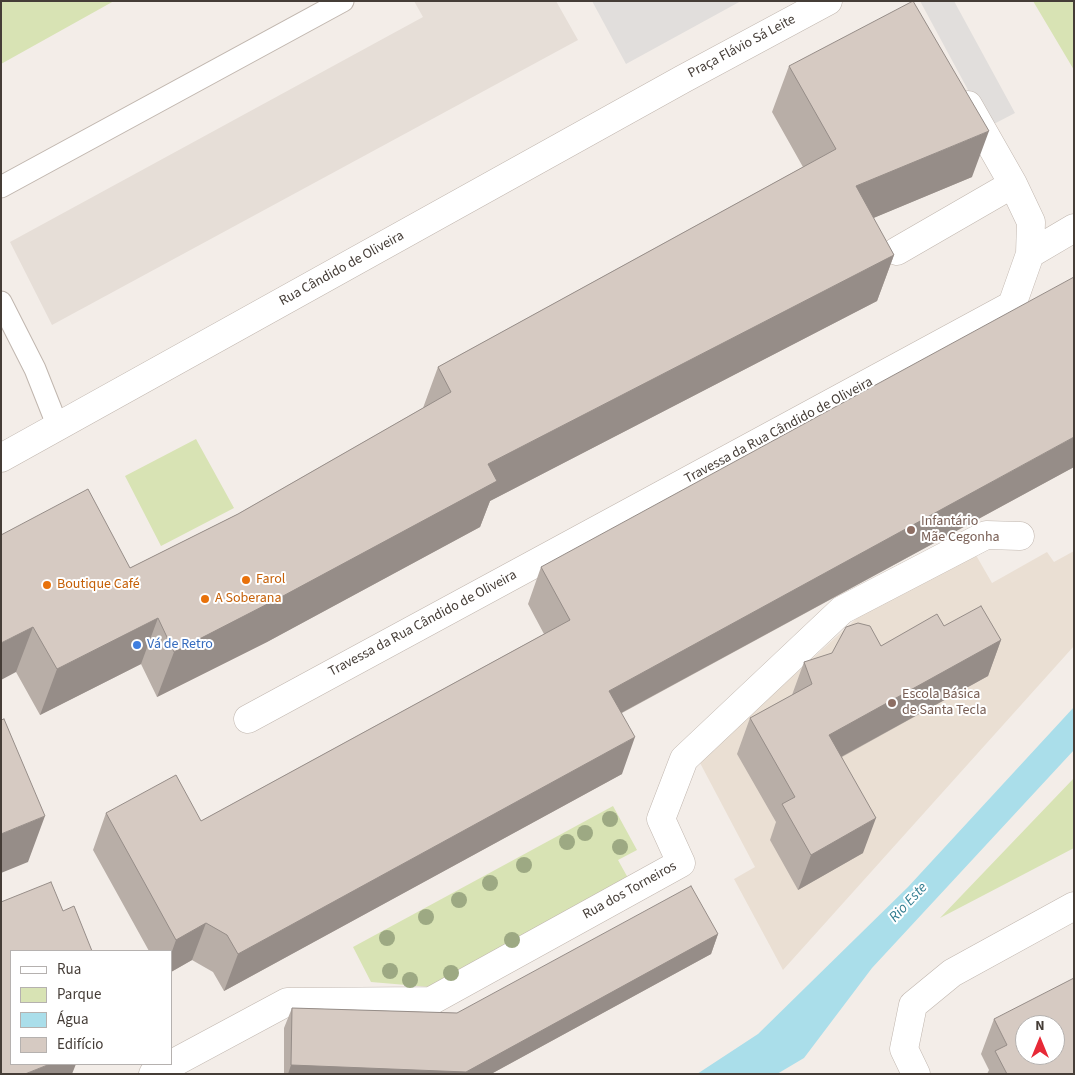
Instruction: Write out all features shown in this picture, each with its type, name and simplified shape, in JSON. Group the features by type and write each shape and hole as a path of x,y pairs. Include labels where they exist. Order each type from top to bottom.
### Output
{"street":[{"name":"Praça Flávio Sá Leite","path":"683,79 828,1"},
{"name":"Rua Cândido de Oliveira","path":"1,458 683,79"},
{"name":"Travessa da Rua Cândido de Oliveira","path":"248,719 1012,305 1030,254 1032,222 1013,184 954,81"},
{"path":"897,251 1013,184"},
{"path":"1030,254 1074,228"},
{"name":"Rua dos Torneiros","path":"172,1064 287,1002 431,1001 682,862 661,819 684,759 842,610 986,535 1020,536"},
{"path":"916,1074 904,1049 913,1005 952,973 1074,906"},
{"name":"Rua dos Torneiros","path":"153,1074 170,1065"}],"lane":[{"path":"1,187 343,1"},
{"path":"1,302 34,369 58,427"}],"shaded area":[{"path":"414,1 556,1 578,40 52,325 10,242 423,17"},
{"path":"592,1 741,1 626,64"},
{"path":"920,1 954,1 1015,113 988,127"},
{"name":"Escola Básica de Santa Tecla","path":"973,550 992,583 1047,552 1054,562 1074,551 1074,646 783,970 734,879 755,867 699,761 867,609"}],"green space":[{"path":"1,1 114,1 1,64"},
{"path":"1033,1 1074,1 1074,70"},
{"path":"196,439 234,508 161,546 125,476"},
{"path":"1074,778 1074,848 940,918"},
{"path":"613,806 637,850 618,860 628,878 430,987 371,982 353,947"}],"water":[{"name":"Rio Este","path":"1074,707 1074,750 872,968 804,1058 777,1074 697,1074 758,1034 908,887"}],"building":[{"path":"913,1 989,131 856,186 894,255 488,464 497,481 283,596 174,652 158,618 57,669 33,627 1,643 1,535 88,489 130,568 238,514 451,392 438,367 836,149 789,66"},
{"path":"1074,277 1074,437 609,691 635,737 238,954 227,935 206,923 176,940 106,813 176,775 201,821 570,620 541,567"},
{"path":"981,606 1001,640 829,735 876,818 811,855 782,804 795,797 750,718 812,684 804,662 832,653 846,627 858,623 870,626 881,646 937,614 944,626"},
{"path":"4,719 45,816 1,834 1,720"},
{"path":"51,882 63,911 74,906 92,950 10,950 10,1065 48,1065 25,1074 1,1074 1,902"},
{"path":"691,886 718,934 466,1072 291,1065 292,1008 457,1013"},
{"path":"1074,978 1074,1074 1007,1074 995,1051 1007,1045 994,1019"}],"place":[{"name":"Infantário Mãe Cegonha","path":"911,530"},
{"name":"Farol","path":"246,580"},
{"name":"Boutique Café","path":"47,585"},
{"name":"A Soberana","path":"205,599"},
{"name":"Vá de Retro","path":"137,645"},
{"name":"Escola Básica de Santa Tecla","path":"892,703"}]}
